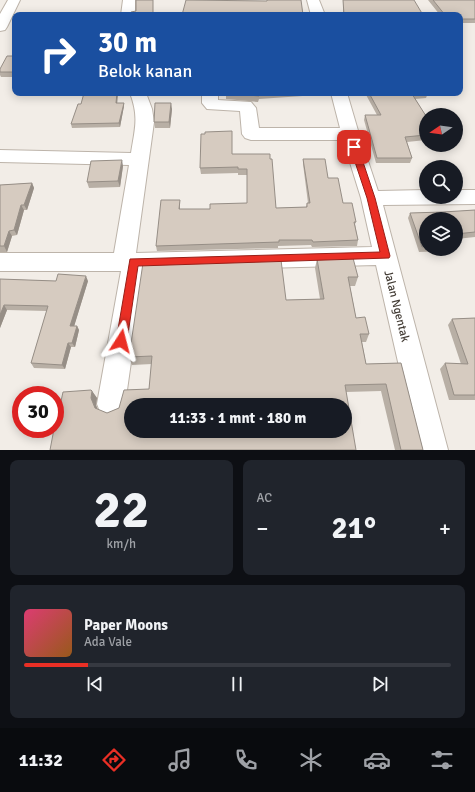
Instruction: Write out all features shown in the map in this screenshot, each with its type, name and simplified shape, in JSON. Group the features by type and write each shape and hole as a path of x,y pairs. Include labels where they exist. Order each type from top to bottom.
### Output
{"street":[{"path":"0,27 14,0"},
{"path":"128,12 129,0"},
{"path":"314,0 317,12"},
{"path":"111,404 140,159 146,122 139,96"},
{"path":"210,96 210,103 213,105 245,106 248,108 250,134 350,134"},
{"name":"Jalan Ngentak","path":"340,96 350,134 371,198 433,450"},
{"path":"0,156 140,159"},
{"path":"371,198 475,197"},
{"path":"0,262 129,262 385,256"}],"building":[{"path":"136,0 153,0 153,12 131,12 136,11"},
{"path":"186,0 301,0 303,12 183,12"},
{"path":"343,0 414,0 421,12 344,12"},
{"path":"433,0 475,0 475,19 463,19 463,12 443,12"},
{"path":"7,56 12,56 12,72 0,72 0,69"},
{"path":"83,96 117,96 116,103 124,103 119,123 71,124 78,104 81,104"},
{"path":"371,96 413,96 421,108 419,108 419,136 405,137 412,158 377,158 365,115 381,115"},
{"path":"155,103 171,103 169,122 154,122"},
{"path":"232,131 232,154 270,154 270,159 272,159 276,208 307,207 307,203 310,203 303,159 325,159 328,178 338,178 343,203 352,203 358,240 313,242 312,240 279,240 279,242 156,246 161,200 180,200 179,209 210,209 210,204 247,203 247,169 238,169 238,167 200,168 201,134 205,134 205,132"},
{"path":"122,160 118,181 87,182 91,161"},
{"path":"32,183 24,205 21,205 14,230 9,231 4,246 0,246 0,185"},
{"path":"475,210 475,232 463,233 463,212 443,212"},
{"path":"410,213 419,213 419,238"},
{"path":"353,258 358,277 348,277 356,318 365,317 369,334 360,334 366,364 401,363 423,450 401,450 386,384 345,385 347,398 124,398 124,438 352,438 352,426 356,450 50,450 52,438 64,438 64,392 91,390 91,398 95,408 107,413 119,408 124,390 149,389 152,356 129,357 143,263 281,260 286,300 324,299 317,259"},
{"path":"58,274 86,276 70,326 77,326 72,343 68,343 62,365 31,363 48,306 4,305 0,315 0,279 56,281"},
{"path":"475,318 475,395 454,395 445,363 468,364 452,319"}],"route":[{"path":"121,341 134,262 385,256 371,198 354,147"}]}
